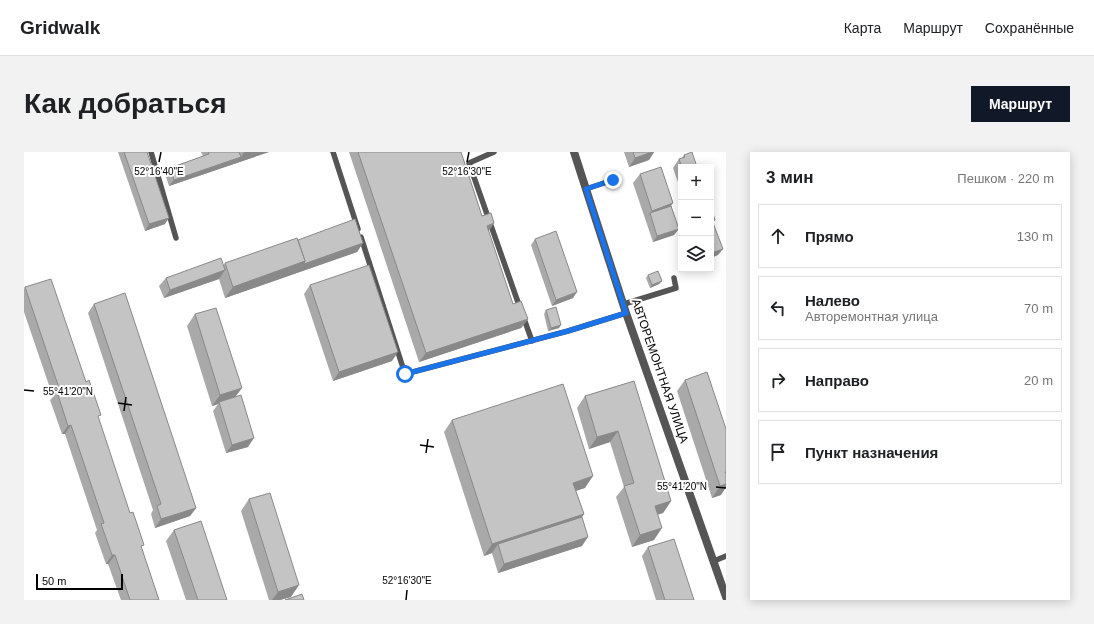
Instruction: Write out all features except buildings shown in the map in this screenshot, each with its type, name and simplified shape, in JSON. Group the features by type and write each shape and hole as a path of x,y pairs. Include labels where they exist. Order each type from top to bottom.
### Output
{"street":[{"name":"АВТОРЕМОНТНАЯ УЛИЦА","path":"574,152 626,313 726,597"}],"lane":[{"path":"151,152 176,238"},
{"path":"333,152 405,374 532,341 626,313"},
{"path":"494,152 469,163 532,341"},
{"path":"586,189 613,180"},
{"path":"624,304 676,288 674,278"},
{"path":"714,561 726,556"}],"route":[{"path":"405,374 568,331 626,313 586,189 613,180"}]}
